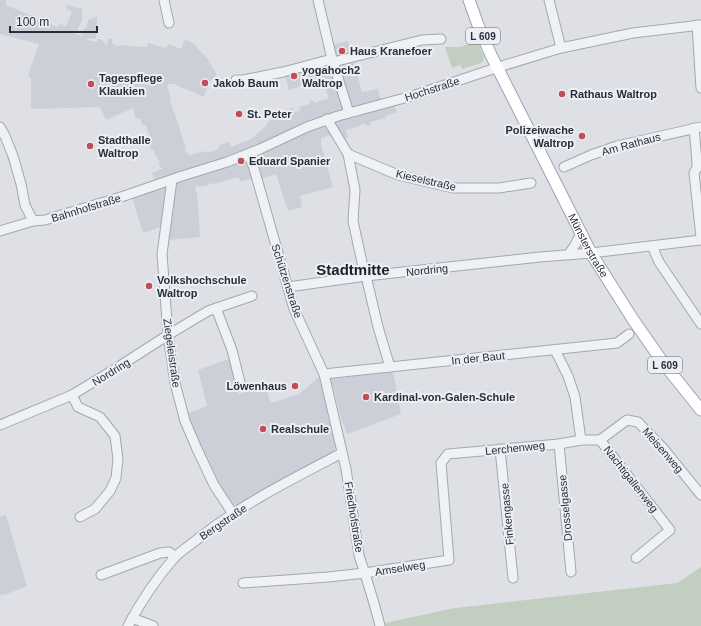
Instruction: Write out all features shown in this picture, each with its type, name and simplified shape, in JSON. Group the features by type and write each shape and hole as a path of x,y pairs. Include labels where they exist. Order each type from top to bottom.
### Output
{"main road":[{"name":"L 609","path":"469,0 478,25 497,67"},
{"name":"Münsterstraße","path":"497,67 591,253 632,318 664,364 701,410"}],"street":[{"path":"164,0 169,23"},
{"path":"549,0 561,48"},
{"path":"320,1 332,61 349,113"},
{"path":"699,25 701,88"},
{"name":"Hochstraße","path":"172,180 248,154 327,119 412,96 497,67 561,48 633,33 699,25"},
{"path":"236,80 283,72 422,40 441,39"},
{"path":"327,119 348,154 355,190 353,221 378,327 390,367"},
{"path":"0,127 16,163 25,205 33,221"},
{"name":"Nordring","path":"288,287 366,276 591,253 701,239 699,194 694,173 699,161 697,127"},
{"name":"Am Rathaus","path":"564,167 591,155 617,146 697,127"},
{"name":"Schützenstraße","path":"248,154 253,165 294,310 324,374 342,453"},
{"name":"Kieselstraße","path":"348,154 398,175 453,188 498,188 531,183"},
{"name":"Bahnhofstraße","path":"0,231 33,221 45,220 172,180"},
{"name":"Ziegeleistraße","path":"172,180 162,254 168,335 175,383 185,421 197,449 214,485 233,514"},
{"path":"568,255 581,233"},
{"path":"652,246 659,262 701,324"},
{"name":"Nordring","path":"0,425 72,396 208,311 252,296"},
{"path":"216,308 232,350 241,386"},
{"name":"In der Baut","path":"324,374 617,343 629,334"},
{"path":"556,350 576,397 582,440"},
{"path":"72,396 78,407 100,417 115,436 118,459 116,478 110,491 95,509 80,517"},
{"name":"Meisenweg","path":"600,440 627,420 638,422 664,448 701,495"},
{"name":"Nachtigallenweg","path":"582,440 600,440 670,530 636,558"},
{"name":"Lerchenweg","path":"448,454 559,444 582,440"},
{"name":"Drosselgasse","path":"559,444 571,572"},
{"name":"Finkengasse","path":"500,449 513,578"},
{"name":"Bergstraße","path":"130,622 152,585 175,556 233,514 286,482 342,453"},
{"name":"Friedhofstraße","path":"342,453 362,566 380,626"},
{"name":"Amselweg","path":"243,583 365,573 449,560 441,463 448,454"},
{"path":"101,575 160,553 169,552 175,556"},
{"path":"130,622 153,626"}],"shaded area":[{"path":"0,0 6,0 6,5 58,27 60,24 66,26 72,12 66,9 67,5 82,9 82,20 76,34 81,36 89,19 97,16 96,39 88,38 87,40 97,42 98,39 103,40 102,42 107,45 108,39 112,39 112,44 115,46 126,45 147,47 148,43 166,48 168,44 181,49 185,39 196,45 196,47 207,58 217,75 210,81 204,97 174,84 168,84 167,89 169,90 171,104 186,149 185,150 190,156 205,151 206,153 217,150 220,145 228,142 230,143 231,147 251,139 264,128 270,120 280,118 284,110 293,108 294,112 300,111 299,107 310,104 310,101 313,100 314,103 329,98 322,77 305,82 298,87 289,90 285,73 331,61 328,46 348,41 362,92 378,89 381,101 394,105 397,112 385,116 386,118 370,122 371,125 360,125 346,130 348,138 343,140 341,132 321,138 321,145 333,187 300,196 302,207 288,211 276,174 261,179 240,181 239,177 212,183 206,186 195,187 197,192 200,237 169,240 171,228 161,227 143,233 131,188 155,181 152,173 162,169 158,163 160,162 155,155 154,150 151,150 147,138 150,137 146,125 143,126 140,118 136,119 133,108 106,120 100,107 31,109 31,79 28,75 39,44 0,34"},
{"name":"Realschule","path":"231,358 239,394 264,385 271,403 299,394 319,377 336,447 334,452 235,505 228,499 212,471 199,445 187,414 207,406 198,370"},
{"name":"Kardinal-von-Galen-Schule","path":"393,372 401,414 347,434 340,415 331,379"},
{"path":"6,515 27,586 7,594 0,595 0,517"}],"green space":[{"path":"477,41 484,57 481,63 462,69 460,65 452,68 445,47 460,47"},
{"path":"701,567 701,626 385,626 385,623 455,608 677,583"}],"place":[{"name":"Haus Kranefoer","path":"342,51"},
{"name":"yogahoch2 Waltrop","path":"294,76"},
{"name":"Jakob Baum","path":"205,83"},
{"name":"Tagespflege Klaukien","path":"91,84"},
{"name":"Rathaus Waltrop","path":"562,94"},
{"name":"St. Peter","path":"239,114"},
{"name":"Polizeiwache Waltrop","path":"582,136"},
{"name":"Stadthalle Waltrop","path":"90,146"},
{"name":"Eduard Spanier","path":"241,161"},
{"name":"Volkshochschule Waltrop","path":"149,286"},
{"name":"Löwenhaus","path":"295,386"},
{"name":"Kardinal-von-Galen-Schule","path":"366,397"},
{"name":"Realschule","path":"263,429"}],"district":[{"name":"Stadtmitte","path":"353,269"}]}
